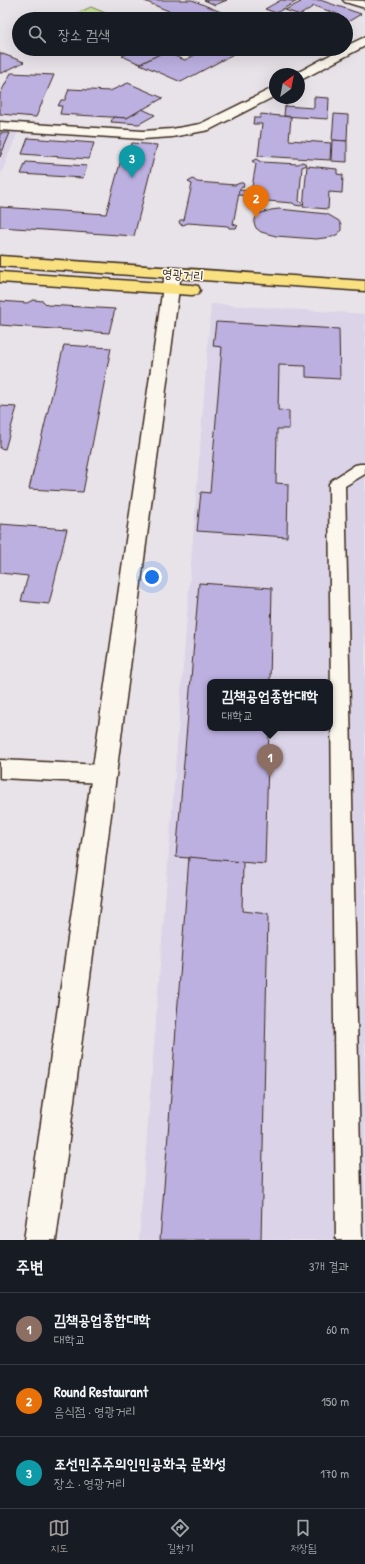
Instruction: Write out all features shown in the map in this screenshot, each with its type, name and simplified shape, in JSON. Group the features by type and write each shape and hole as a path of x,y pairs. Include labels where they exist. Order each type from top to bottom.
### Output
{"main road":[{"name":"영광거리","path":"0,261 172,281 210,291"},
{"name":"영광거리","path":"0,277 365,286"}],"street":[{"path":"349,0 365,5"},
{"path":"353,48 365,41"},
{"path":"305,74 338,56"},
{"path":"0,126 142,135 172,133 204,127 269,94"},
{"path":"40,1240 172,281"}],"lane":[{"path":"349,1240 337,484 360,469 365,469"},
{"path":"0,769 103,774"}],"shaded area":[{"path":"0,130 18,131 0,176"},
{"path":"211,304 365,314 365,1240 139,1240"}],"green space":[{"path":"91,7 103,12 80,12"}],"building":[{"path":"142,0 192,0 221,12 171,12"},
{"path":"204,0 227,0 215,5"},
{"path":"281,0 297,1 278,12 265,9"},
{"path":"297,0 320,0 361,14 353,19 353,12 331,12 314,6 305,12 291,12 285,10 301,2"},
{"path":"0,53 24,62 0,73"},
{"path":"122,56 156,56 140,64"},
{"path":"156,56 174,56 185,60 193,56 230,56 181,82 140,64"},
{"path":"11,73 54,75 36,117 0,114 0,94"},
{"path":"128,83 163,98 127,118 60,114 62,106 58,106 61,100 65,100 69,89 110,91"},
{"path":"314,97 329,98 328,119 284,116 285,106 314,108"},
{"path":"142,109 155,115 139,124 111,122 113,117 127,118"},
{"path":"261,114 291,117 289,140 331,143 330,160 258,156 262,124 253,124 254,118 260,118"},
{"path":"334,114 348,115 347,141 332,140"},
{"path":"0,133 10,133 0,157"},
{"path":"28,138 94,143 89,159 22,154"},
{"path":"332,140 347,141 347,162 331,161"},
{"path":"132,143 157,145 134,236 0,227 0,207 106,214 124,149 130,149"},
{"path":"256,159 261,162 298,164 302,162 307,165 302,167 299,201 303,204 301,206 293,203 255,200 250,203 245,200 250,198 256,164 252,161"},
{"path":"26,162 87,166 83,178 21,174"},
{"path":"307,166 337,169 337,174 343,175 342,193 329,192 328,209 303,207"},
{"path":"193,179 197,182 235,185 243,183 243,187 240,188 233,224 238,226 236,228 188,223 183,225 180,224 180,220 184,220 192,184 188,182"},
{"path":"239,190 251,191 251,196 238,195"},
{"path":"279,209 327,214 339,221 341,230 338,234 332,237 316,239 276,236 261,232 256,228 254,223 258,214"},
{"path":"33,300 43,301 47,305 115,309 109,333 0,325 0,301 27,303"},
{"path":"216,322 339,329 340,379 306,377 306,366 279,365 278,410 289,411 289,429 277,429 276,483 288,484 287,537 197,531 201,492 210,493 222,347 213,346"},
{"path":"64,345 111,348 83,492 29,489"},
{"path":"0,406 17,407 5,449 0,448"},
{"path":"0,524 67,529 49,604 21,601 28,576 0,573"},
{"path":"199,583 272,588 270,679 207,679 207,731 269,731 265,864 176,857"},
{"path":"189,857 243,862 242,911 268,914 261,1240 160,1240"}],"place":[{"name":"조선민주주의인민공화국 문화성","path":"132,178"},
{"name":"Round Restaurant","path":"256,218"},
{"name":"김책공업종합대학","path":"270,777"}]}
